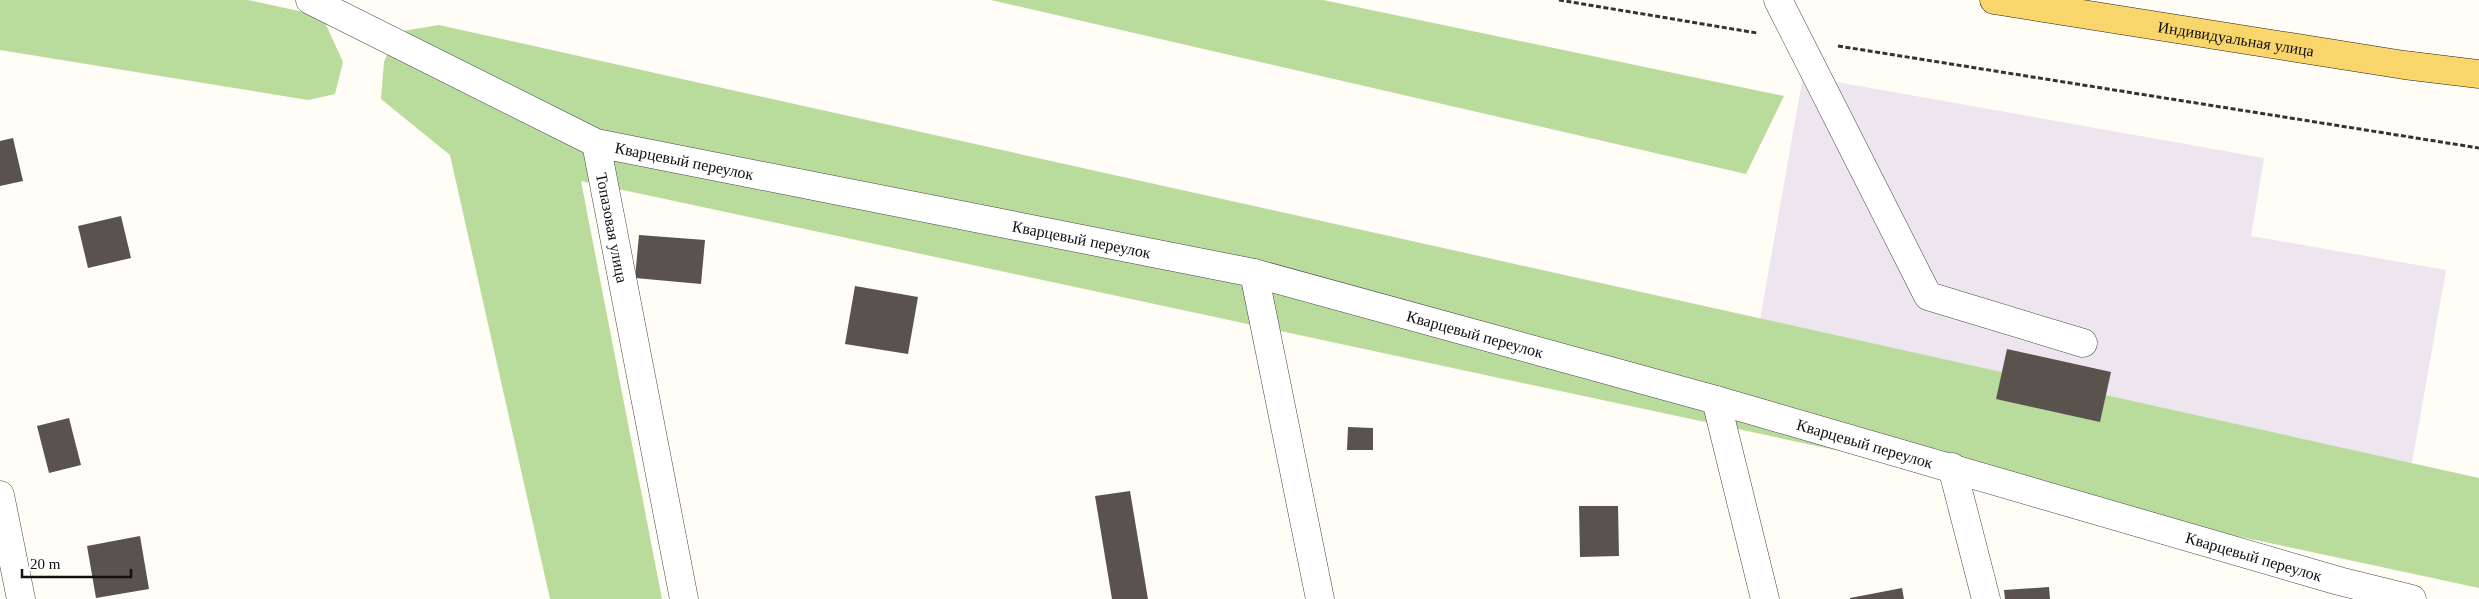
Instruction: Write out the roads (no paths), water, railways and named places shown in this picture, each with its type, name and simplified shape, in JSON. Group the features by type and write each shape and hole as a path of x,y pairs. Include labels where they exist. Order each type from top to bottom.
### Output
{"main road":[{"name":"Индивидуальная улица","path":"1994,0 2404,65 2479,74"}],"street":[{"path":"310,0 596,143"},
{"path":"1778,0 1928,296 2083,343"},
{"name":"Кварцевый переулок","path":"596,143 1254,272 1952,467 2342,590 2412,599"},
{"name":"Топазовая улица","path":"596,143 684,599"},
{"path":"1254,272 1320,599"},
{"path":"1716,400 1765,599"},
{"path":"1952,467 1986,599"},
{"path":"0,495 22,599"}]}
